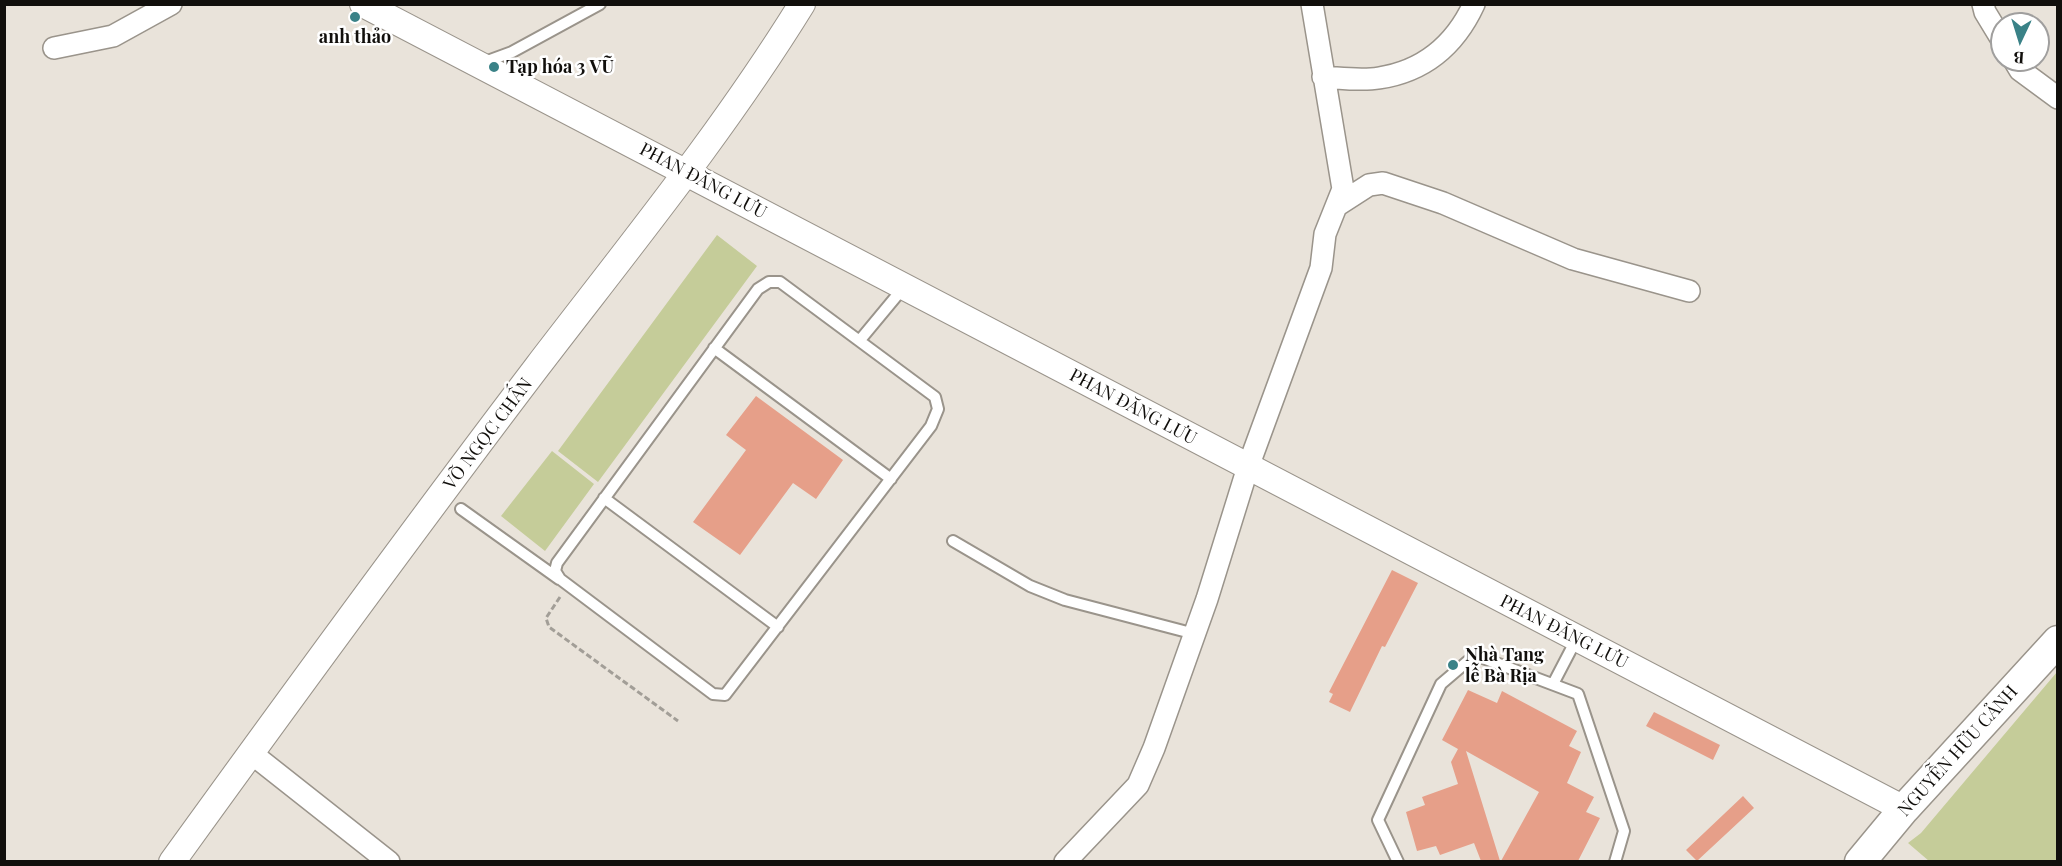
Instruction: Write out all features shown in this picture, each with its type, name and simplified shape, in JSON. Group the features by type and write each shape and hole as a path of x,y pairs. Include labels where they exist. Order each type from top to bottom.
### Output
{"main road":[{"name":"NGUYỄN HỮU CẢNH","path":"1860,861 1904,809 2058,641"}],"street":[{"path":"54,48 113,36 171,4"},
{"name":"PHAN ĐĂNG LƯU","path":"363,4 1904,809"},
{"name":"VÕ NGỌC CHẤN","path":"172,861 522,387 687,172 768,59 802,4"},
{"path":"1065,861 1137,785 1154,748 1195,634 1248,467 1321,268 1326,234 1343,189 1312,4"},
{"path":"1323,77 1379,78 1415,67 1434,57 1449,44 1474,4"},
{"path":"1983,4 1990,20"},
{"path":"2023,72 2058,98"},
{"path":"1338,205 1369,185 1383,183 1443,203 1573,259 1689,291"},
{"path":"251,753 389,861"}],"lane":[{"path":"480,64 512,52 600,4"},
{"path":"461,509 564,582 713,694 726,695 931,426 938,409 935,397 780,282 769,282 758,289 557,562 555,571 564,582"},
{"path":"860,340 905,287"},
{"path":"714,348 891,479"},
{"path":"604,498 778,627"},
{"path":"953,541 1030,586 1065,600 1195,634"},
{"path":"1553,684 1577,638"},
{"path":"1398,861 1378,820 1441,684 1475,655 1578,694 1624,831 1615,861"}],"path":[{"path":"564,582 546,618 549,627 678,721"}],"green space":[{"path":"717,235 757,266 598,482 558,451"},
{"path":"552,451 594,484 545,551 501,516"},
{"path":"2057,672 2057,861 1929,861 1908,843 1921,833"}],"building":[{"path":"756,396 843,460 816,499 793,483 740,555 693,522 746,450 726,435"},
{"path":"1392,570 1418,583 1385,647 1382,646 1350,712 1329,702 1333,694 1329,692"},
{"path":"1468,690 1497,703 1502,691 1577,731 1569,746 1581,752 1567,783 1594,797 1586,812 1600,818 1578,861 1501,861 1539,792 1466,751 1500,861 1481,861 1474,843 1440,855 1436,846 1417,851 1406,812 1425,805 1422,797 1458,784 1451,762 1458,749 1442,740"},
{"path":"1654,712 1720,745 1713,760 1646,726"},
{"path":"1743,796 1754,808 1697,861 1686,850"}],"place":[{"name":"anh thảo","path":"355,17"},
{"name":"Tạp hóa 3 VŨ","path":"494,67"},
{"name":"Nhà Tang lễ Bà Rịa","path":"1453,665"}]}
